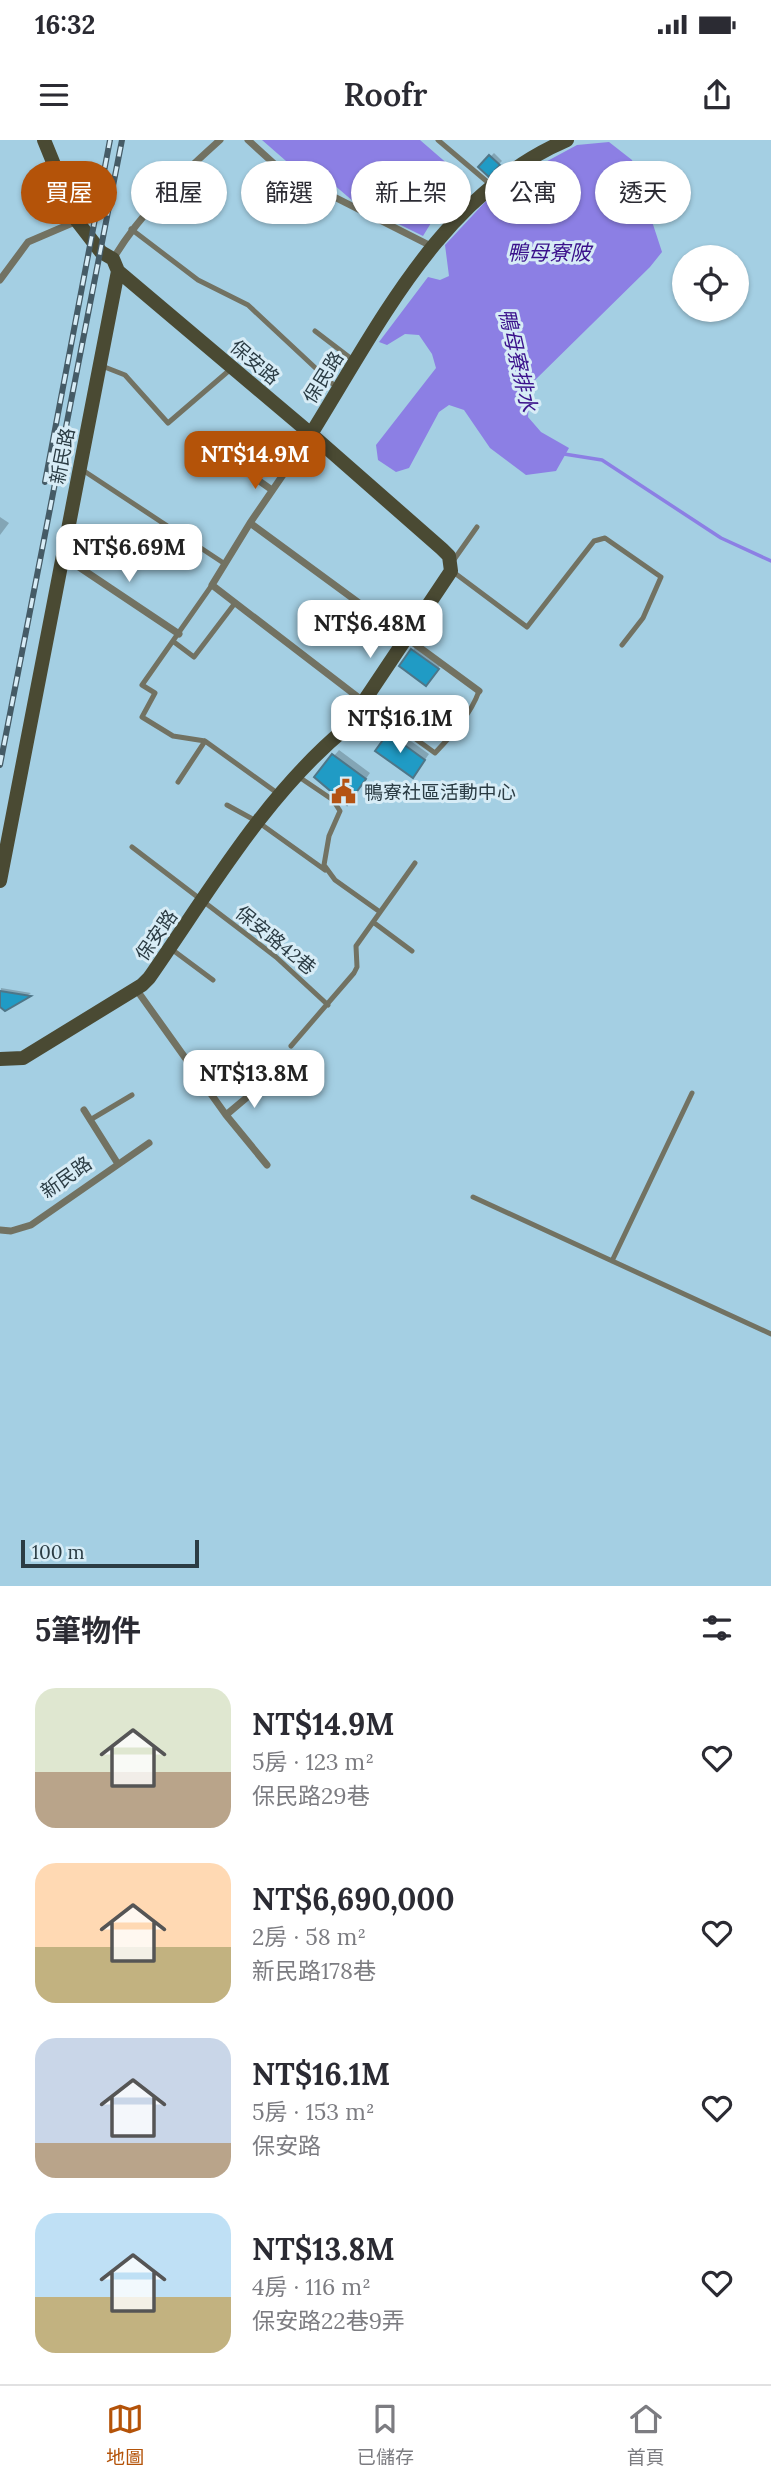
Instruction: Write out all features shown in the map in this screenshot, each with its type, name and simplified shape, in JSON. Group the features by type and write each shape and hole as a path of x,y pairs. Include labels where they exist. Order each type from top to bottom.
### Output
{"street":[{"path":"44,140 53,161"},
{"path":"79,224 101,253 115,265 131,229 178,178 220,140"},
{"path":"248,140 281,170 433,247"},
{"name":"保民路","path":"525,161 567,140"},
{"name":"保民路","path":"225,564 414,270 485,191"},
{"path":"0,280 28,242 70,224"},
{"name":"新民路","path":"0,881 100,365 115,265"},
{"name":"保安路","path":"0,1059 23,1058 136,989 149,978 258,822 329,741 346,727 451,567 442,549 115,265"},
{"path":"196,436 272,490"},
{"path":"250,523 479,691"},
{"path":"63,556 179,634"},
{"path":"225,564 212,585 363,701"},
{"path":"136,989 226,1115 267,1165"},
{"path":"226,1115 264,1083"},
{"path":"83,1110 118,1164"},
{"name":"新民路","path":"0,1230 10,1231 31,1225 149,1143"}],"lane":[{"path":"438,140 485,180"},
{"path":"131,229 198,280 248,305 338,390"},
{"path":"315,331 356,361"},
{"path":"100,365 125,376 167,423 232,368"},
{"path":"80,468 225,564"},
{"path":"451,567 477,527"},
{"name":"保安路","path":"451,567 527,626 594,541 605,538 661,577 643,618 622,645"},
{"path":"212,585 142,685 155,694 142,717 173,736 205,741 281,796"},
{"path":"174,642 194,657 235,603"},
{"path":"363,701 435,753 449,739 475,703 479,691"},
{"path":"178,782 205,741"},
{"path":"298,776 332,800 340,811 329,836 324,865 327,872"},
{"path":"227,805 258,822 380,912"},
{"name":"保安路42巷","path":"132,847 276,957 328,1005"},
{"path":"292,1046 354,973 357,967 356,946 415,863"},
{"path":"373,922 412,951"},
{"path":"170,948 213,980"},
{"path":"612,1261 692,1093"},
{"path":"90,1120 132,1095"},
{"path":"473,1197 771,1334"}],"water":[{"path":"262,140 420,140 444,161 351,161 351,199 337,187 337,161 286,161"},
{"name":"鴨母寮陂","path":"609,142 632,161 595,161 595,224 653,224 662,252 531,384 528,417 541,432 569,448 556,471 526,475 490,448 464,410 449,405 439,412 409,468 396,472 378,460 376,445 436,368 432,354 419,335 405,334 387,345 379,342 428,277 440,280 449,276 445,245 465,224 471,224 471,217 485,202 485,224 581,224 581,161 547,161 577,145"},
{"path":"399,224 430,224 423,236"}],"building":[{"path":"489,155 496,161 485,161 485,173 478,167"},
{"path":"411,649 439,669 426,686 399,666"},
{"path":"388,733 425,760 413,778 375,751"},
{"name":"鴨寮社區活動中心","path":"332,754 366,779 347,805 314,777"},
{"path":"0,991 31,996 5,1011 0,1007"}],"waterway":[{"name":"鴨母寮排水","path":"564,454 602,460 721,538 771,561"}],"railway":[{"path":"45,482 110,140"},
{"path":"0,765 122,140"}],"place":[{"name":"鴨寮社區活動中心","path":"344,792"}]}
